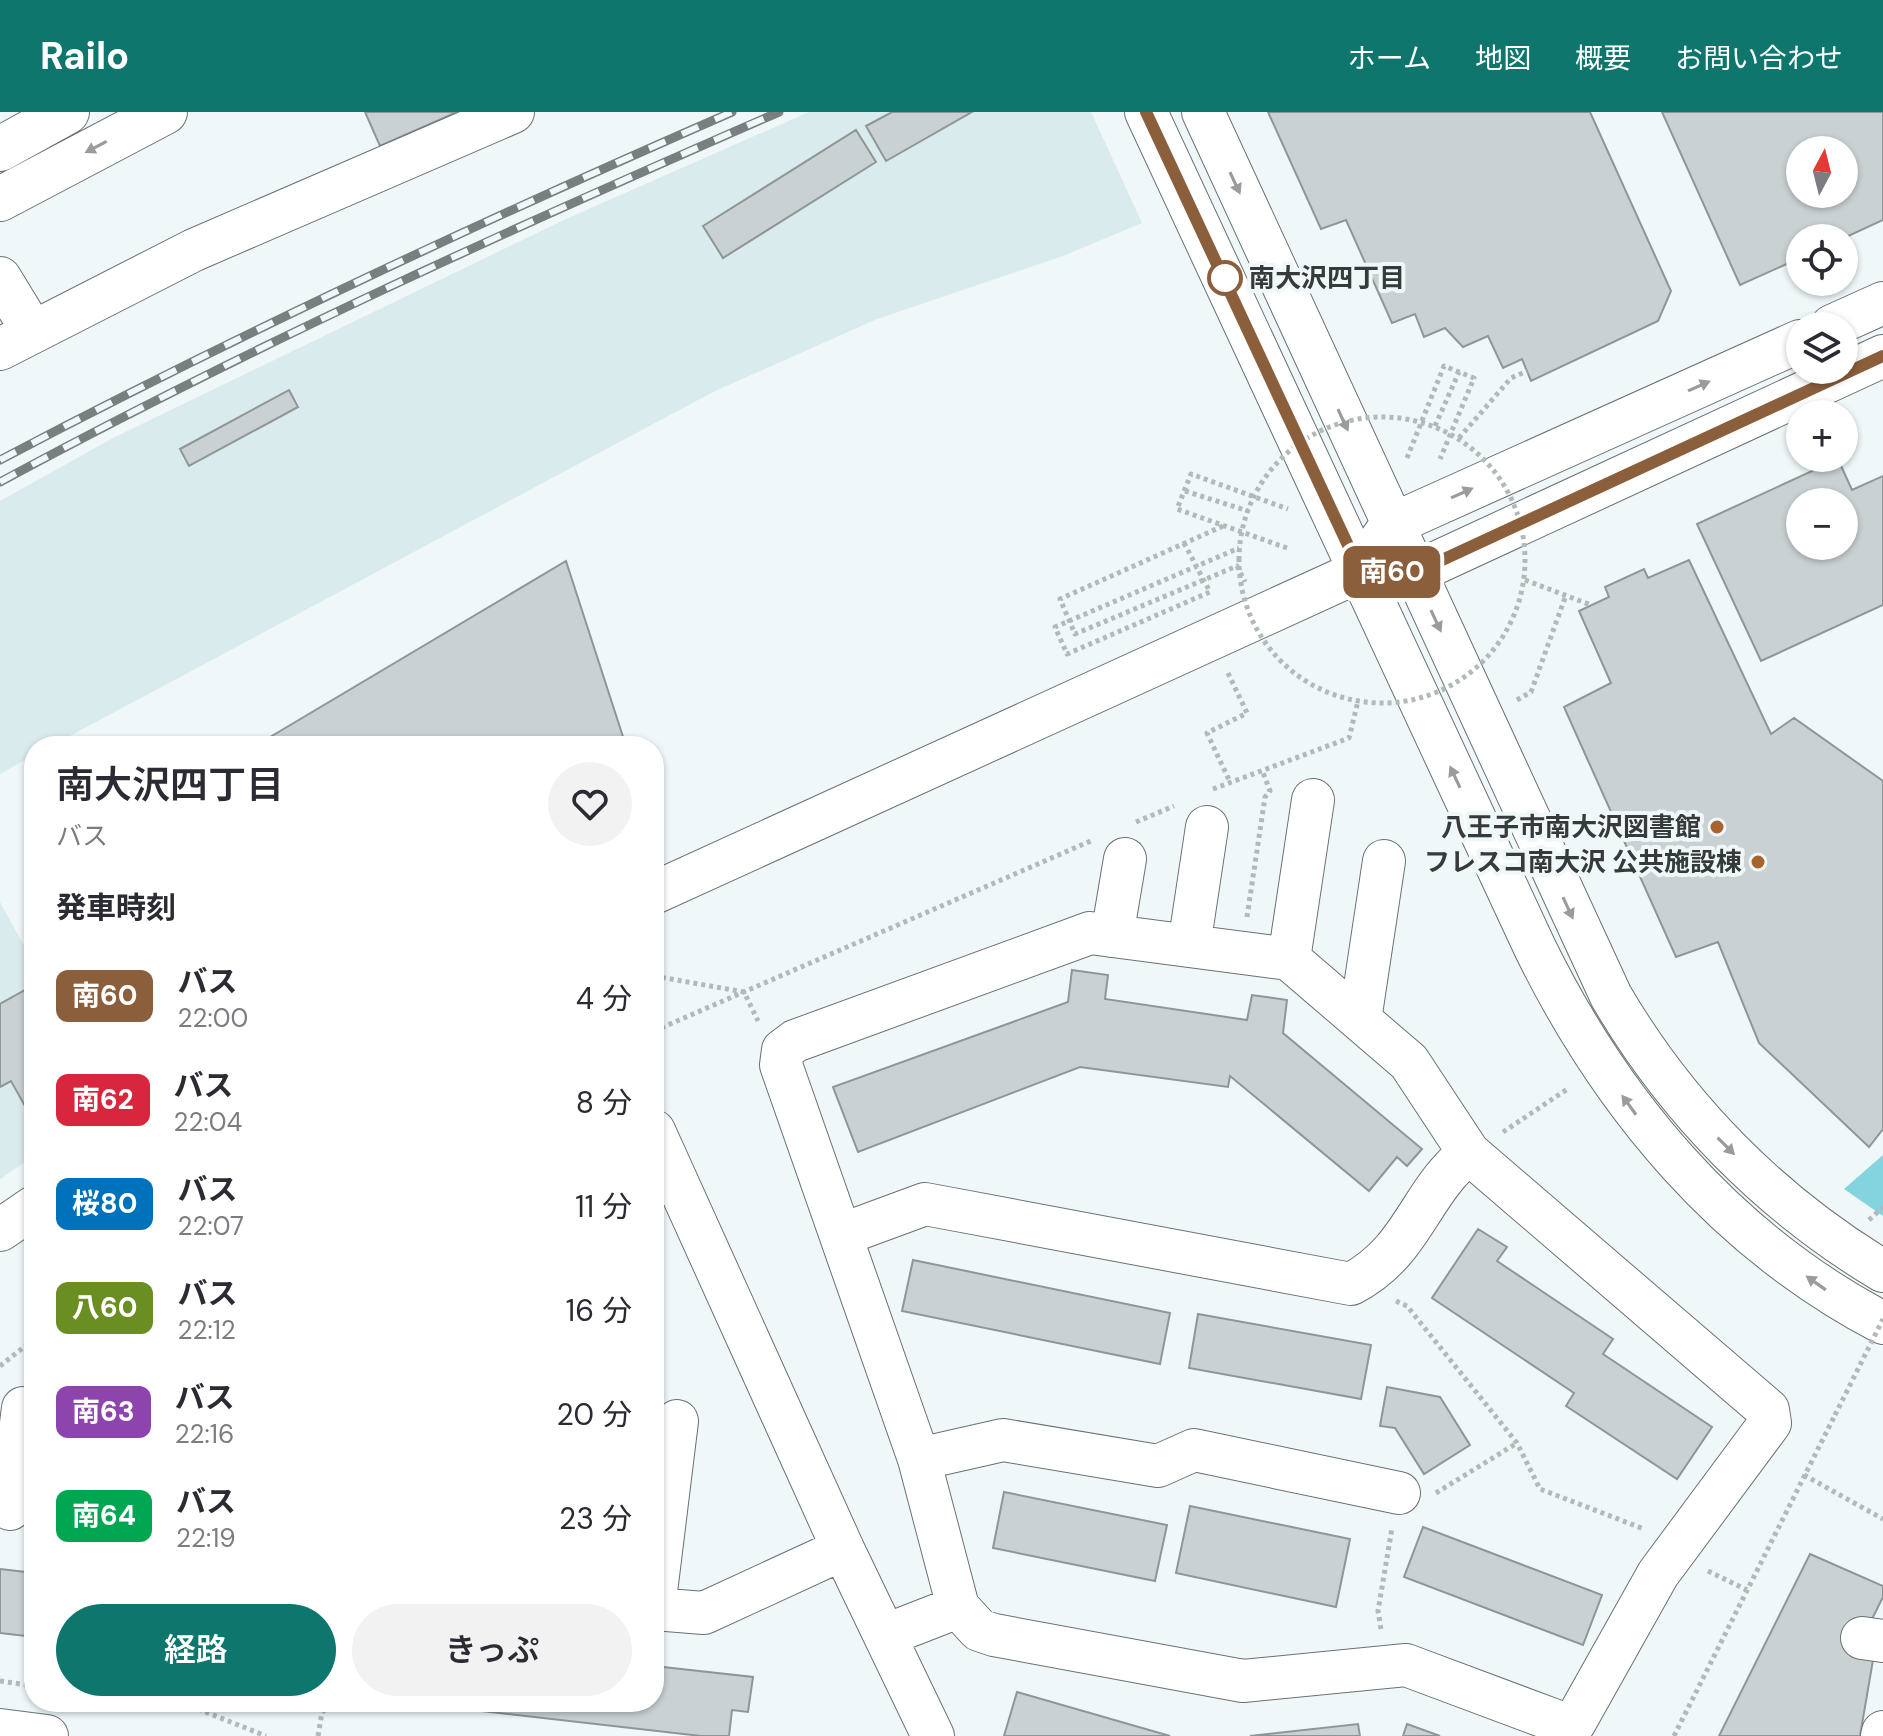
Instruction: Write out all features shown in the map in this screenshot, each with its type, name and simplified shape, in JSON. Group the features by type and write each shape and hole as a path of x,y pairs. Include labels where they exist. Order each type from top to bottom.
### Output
{"main road":[{"path":"0,149 67,112"},
{"path":"0,199 165,112"}],"street":[{"path":"0,278 16,341 194,250 513,112"},
{"path":"1146,112 1535,948 1591,1052 1640,1121 1688,1177 1722,1209 1802,1273 1847,1304 1883,1321"},
{"path":"1203,112 1391,525 1584,940 1628,1027 1676,1093 1780,1199 1823,1233 1883,1271"},
{"path":"1858,314 1883,303"},
{"path":"1360,571 1391,525 1786,347"},
{"path":"664,888 1360,571 1414,573 1883,356"},
{"path":"1289,959 1313,800"},
{"path":"1189,946 1199,807"},
{"path":"1112,936 1119,840"},
{"path":"1360,1020 1384,861"},
{"path":"1090,933 1189,946 1289,959 1409,1062 1469,1153 1768,1410 1770,1423 1658,1574 1575,1722 1564,1724 1406,1665 1243,1681 994,1635 979,1630 958,1607 919,1459 781,1065 783,1050 795,1041 1090,933"},
{"path":"664,1153 843,1549 933,1736"},
{"path":"841,1235 925,1204 1351,1284 1377,1270 1396,1251 1454,1164 1469,1153"},
{"path":"0,1230 24,1214"},
{"path":"15,1509 23,1408"},
{"path":"664,1527 677,1421"},
{"path":"919,1459 1003,1440 1158,1466 1194,1450 1399,1493"},
{"path":"664,1609 704,1613 843,1549"},
{"path":"886,1635 958,1607"},
{"path":"0,1730 47,1736"}],"path":[{"path":"1407,458 1444,366 1474,378 1436,468"},
{"path":"1459,438 1511,378 1527,371"},
{"path":"1435,426 1459,372"},
{"path":"1374,418 1435,426 1459,438 1494,470 1516,506 1524,533 1525,580 1509,626 1495,649 1477,668 1425,696 1389,704 1335,696 1316,687 1269,647 1249,611 1239,548 1248,511 1275,463 1307,437 1354,420 1374,418"},
{"path":"1287,548 1177,509 1191,474 1292,511"},
{"path":"1185,491 1248,511"},
{"path":"1223,526 1060,599 1075,634 1237,566 1248,591"},
{"path":"1184,543 1191,555 1197,568 1210,592 1067,654 1055,627 1140,591 1168,578 1196,566 1211,560 1239,548"},
{"path":"1525,580 1591,605"},
{"path":"1531,692 1566,595"},
{"path":"1224,664 1247,713 1207,733 1230,782"},
{"path":"664,1027 1199,807 1230,782 1349,738 1358,701"},
{"path":"1241,953 1265,797 1270,791 1262,770"},
{"path":"664,978 744,992"},
{"path":"1516,1124 1569,1088"},
{"path":"1867,1223 1883,1207"},
{"path":"1351,1284 1407,1306 1517,1443 1540,1489 1661,1535 1658,1574"},
{"path":"1674,1736 1883,1321"},
{"path":"0,1366 24,1347"},
{"path":"1387,1667 1378,1611 1399,1493 1431,1496 1517,1443"},
{"path":"1804,1475 1883,1519"},
{"path":"1699,1567 1747,1590"},
{"path":"0,1681 24,1685"},
{"path":"206,1712 266,1736"},
{"path":"318,1736 322,1712"}],"shaded area":[{"path":"809,112 1091,112 1142,223 1063,256 877,319 713,392 70,736 24,736 24,761 0,774 0,501 113,438 566,219"},
{"path":"0,902 24,946 24,1163 0,1179"},
{"path":"1883,1155 1883,1216 1844,1189"}],"building":[{"path":"365,112 457,112 380,146"},
{"path":"892,112 972,112 886,161 866,126"},
{"path":"1268,112 1590,112 1671,291 1658,321 1531,381 1522,359 1503,368 1488,336 1463,347 1445,328 1424,337 1415,314 1392,323 1346,220 1321,229"},
{"path":"1662,112 1883,112 1883,220 1858,232 1858,224 1786,224 1786,264 1740,285"},
{"path":"856,130 876,162 723,258 703,226"},
{"path":"289,390 298,407 189,466 180,449"},
{"path":"1810,472 1844,472 1851,488 1786,488 1786,560 1858,560 1856,488 1883,476 1883,605 1761,661 1697,524"},
{"name":"フレスコ南大沢 公共施設棟","path":"1689,560 1771,734 1794,718 1883,781 1883,1129 1869,1147 1759,1043 1718,942 1676,957 1564,707 1611,683 1579,611 1609,597 1605,587 1644,569 1648,578"},
{"path":"566,561 623,736 272,736"},
{"path":"1072,970 1108,975 1105,999 1247,1020 1252,995 1287,1000 1283,1033 1422,1149 1407,1166 1397,1157 1369,1191 1230,1076 1228,1087 1080,1067 858,1152 833,1087 1068,1002"},
{"path":"24,991 24,1104 11,1081 0,1087 0,1004"},
{"path":"1478,1229 1507,1247 1497,1261 1613,1339 1603,1354 1712,1427 1677,1479 1566,1406 1574,1393 1432,1298"},
{"path":"913,1260 1170,1313 1160,1364 902,1311"},
{"path":"1198,1314 1371,1345 1361,1399 1189,1368"},
{"path":"1387,1387 1440,1397 1470,1445 1424,1474 1395,1428 1380,1426"},
{"path":"1004,1492 1167,1525 1155,1581 993,1548"},
{"path":"1190,1506 1350,1539 1336,1607 1176,1573"},
{"path":"1423,1527 1602,1595 1583,1645 1404,1577"},
{"path":"1810,1554 1883,1586 1883,1597 1853,1657 1873,1660 1860,1736 1719,1736"},
{"path":"0,1569 24,1572 24,1636 0,1633"},
{"path":"664,1667 753,1677 748,1712 732,1710 729,1736 701,1736 490,1712 664,1712"},
{"path":"1017,1692 1170,1736 1004,1736"},
{"path":"1358,1724 1360,1736 1250,1736"},
{"path":"1407,1724 1440,1736 1403,1736"}],"railway":[{"path":"0,460 363,279 732,112"},
{"path":"0,482 288,335 581,199 779,112"}],"bus line":[{"name":"南60","path":"1146,112 1360,571 1414,573 1883,356"}],"place":[{"name":"南大沢四丁目","path":"1225,278"},
{"name":"八王子市南大沢図書館","path":"1717,827"},
{"name":"フレスコ南大沢 公共施設棟","path":"1758,862"}]}
